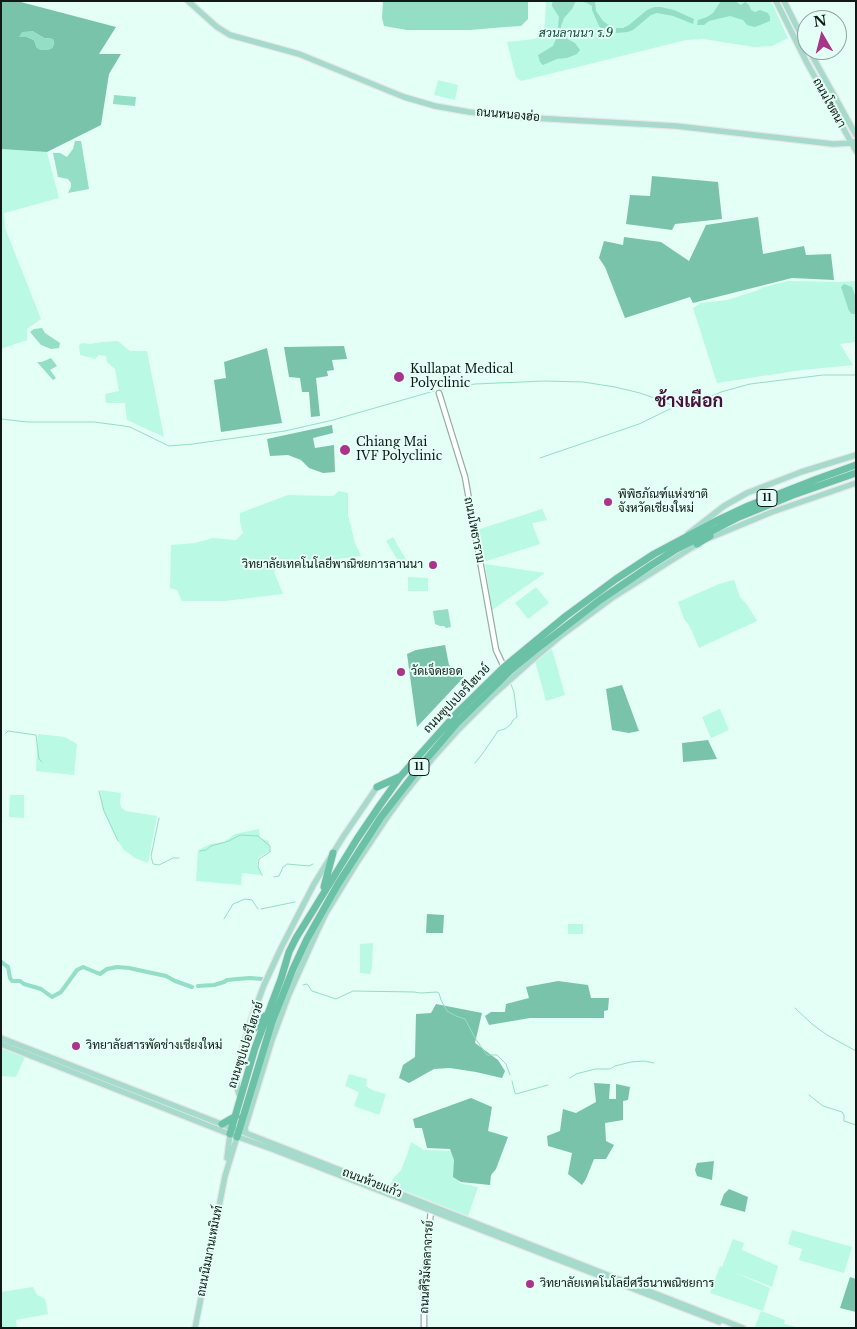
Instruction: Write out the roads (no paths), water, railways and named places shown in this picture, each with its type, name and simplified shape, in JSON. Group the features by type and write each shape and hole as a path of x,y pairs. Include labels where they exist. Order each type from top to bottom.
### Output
{"highway":[{"name":"ถนนซุปเปอร์ไฮเวย์","path":"234,1134 236,1116 255,1048 289,952 357,838 400,777 456,714 504,667 531,644 592,596 634,567 682,538 716,521 780,492 856,465"},
{"name":"ถนนซุปเปอร์ไฮเวย์","path":"234,1134 272,1022 299,956 338,884 381,817 457,723 511,670 550,638 600,600 650,566 699,537 739,517 793,495 856,473"},
{"path":"697,544 739,517"},
{"path":"550,638 562,635"},
{"path":"377,787 400,777"},
{"path":"322,895 333,853"},
{"path":"338,884 356,864"},
{"path":"299,956 294,957 292,954 302,935 302,928"},
{"path":"272,1022 282,1012"},
{"path":"246,1038 267,1014"},
{"path":"268,1034 269,1048"}],"main road":[{"name":"ถนนหนองฮ่อ","path":"188,1 217,28 230,35 309,58 404,97 435,106 516,117 667,126 833,144 854,142"},
{"name":"ถนนโชตนา","path":"776,1 842,127 854,142 856,151"},
{"name":"ถนนโชตนา","path":"784,1 797,26"},
{"path":"807,63 814,60"},
{"name":"ถนนโชตนา","path":"814,60 856,135"},
{"path":"833,144 843,139 842,127"},
{"path":"682,538 724,506 747,493 801,472 856,455"},
{"name":"ถนนนิมมานเหมินท์","path":"195,1328 234,1134 245,1128 282,1012 317,931 356,864 400,800 446,744 513,676 562,635 612,598 697,544 749,521 812,497 856,483"},
{"path":"241,1098 237,1088 236,1076 240,1055 261,994 281,948 314,884 377,787"},
{"name":"ถนนห้วยแก้ว","path":"1,1038 63,1066"},
{"name":"ถนนห้วยแก้ว","path":"1,1044 63,1066 234,1134 744,1328"},
{"name":"ถนนห้วยแก้ว","path":"577,1265 733,1328"}],"street":[{"name":"ถนนโพธาราม","path":"439,393 465,477 496,650 504,667"},
{"name":"ถนนศิริมังคลาจารย์","path":"424,1328 424,1280 432,1209"}],"waterway":[{"path":"540,458 639,424 674,407 701,401 721,392 750,384 823,375 856,375"},
{"path":"442,389 475,384 544,381 583,382 640,393 666,402 673,407"},
{"path":"1,419 27,422 94,422 130,427 169,446 285,431 333,420 434,391"},
{"path":"686,555 702,546"},
{"path":"679,559 683,557"},
{"path":"475,763 498,731 505,729 517,717 514,692 510,682"},
{"path":"5,734 8,731 36,735 39,759 42,762"},
{"path":"99,791 104,811 118,841"},
{"path":"159,818 151,856 153,864 159,865 173,858 179,858"},
{"path":"200,851 240,835 258,836 270,846 270,852 259,859 258,867 262,875"},
{"path":"274,877 279,876 283,867 287,864 309,866 313,864"},
{"path":"224,919 233,904 245,899 252,900 258,909"},
{"path":"261,909 295,902"},
{"path":"1,962 8,967 12,981 20,981 41,989 52,997 61,992 77,970 83,967 100,974 107,969 117,967 129,968 166,976 192,987"},
{"path":"198,986 214,985 227,980 262,979"},
{"path":"303,985 307,984 312,991 336,999 353,991 437,992 447,1011 465,1019 487,1055 497,1055 506,1064 510,1075"},
{"path":"795,1008 827,1035 856,1051"},
{"path":"570,1078 576,1074 595,1069 610,1069 631,1062 644,1061 654,1063"},
{"path":"512,1081 516,1094 548,1085"},
{"path":"809,1095 823,1106 842,1112 844,1121 856,1125"}],"place":[{"name":"Kullapat Medical Polyclinic","path":"399,377"},
{"name":"Chiang Mai IVF Polyclinic","path":"345,450"},
{"name":"พิพิธภัณฑ์แห่งชาติ จังหวัดเชียงใหม่","path":"608,502"},
{"name":"วิทยาลัยเทคโนโลยีพาณิชยการลานนา","path":"433,565"},
{"name":"วัดเจ็ดยอด","path":"401,672"},
{"name":"วิทยาลัยสารพัดช่างเชียงใหม่","path":"76,1046"},
{"name":"วิทยาลัยเทคโนโลยีศรีธนาพณิชยการ","path":"530,1284"}],"district":[{"name":"ช้างเผือก","path":"689,402"}],"park label":[{"name":"สวนลานนา ร.9","path":"576,34"}]}
